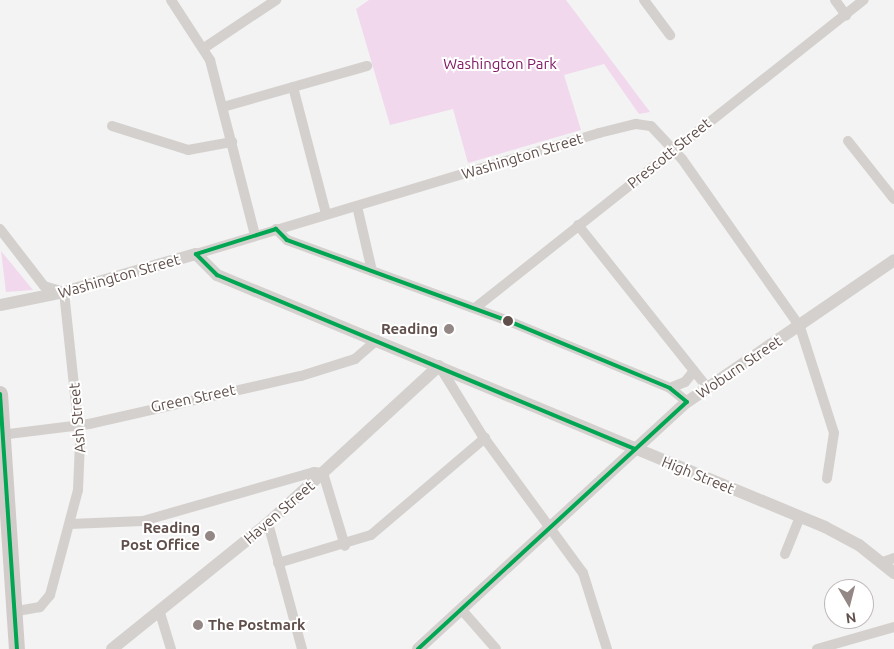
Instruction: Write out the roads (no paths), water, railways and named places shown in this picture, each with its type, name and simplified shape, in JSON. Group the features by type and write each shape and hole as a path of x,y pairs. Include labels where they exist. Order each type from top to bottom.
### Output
{"main road":[{"path":"0,394 5,529 16,611 17,649"}],"street":[{"path":"171,0 204,48 223,107 255,235"},
{"path":"204,48 276,0"},
{"path":"644,0 670,35"},
{"path":"835,0 846,15"},
{"name":"Prescott Street","path":"475,308 864,0"},
{"path":"223,107 367,66"},
{"path":"293,87 326,214"},
{"name":"Washington Street","path":"0,305 64,292 633,124 656,128 674,150 800,327 834,433 827,478"},
{"path":"112,126 183,149 232,142"},
{"path":"848,141 894,199"},
{"path":"357,206 372,271"},
{"path":"578,225 707,387"},
{"path":"0,229 44,286 64,292"},
{"path":"276,229 285,240 475,308 670,388 687,402"},
{"name":"High Street","path":"196,254 214,273 800,517 888,560 894,573"},
{"name":"Woburn Street","path":"418,649 548,527 687,402 800,327 894,260"},
{"name":"Ash Street","path":"16,611 40,607 49,598 70,524 81,473 79,426 64,292"},
{"name":"Green Street","path":"2,434 79,426 323,370 364,354 377,340"},
{"path":"439,366 485,438 586,579 607,649"},
{"name":"Haven Street","path":"112,649 160,614 268,523 439,366"},
{"path":"670,388 685,382 694,371"},
{"path":"278,563 345,546 382,527 485,438"},
{"path":"70,524 143,521 291,476 324,473 345,546"},
{"path":"785,554 800,517"},
{"path":"268,523 302,649"},
{"path":"461,609 496,649"},
{"path":"160,614 171,649"},
{"path":"817,649 894,627"}],"place":[{"name":"Reading","path":"449,329"},
{"name":"Reading Post Office","path":"210,536"},
{"name":"The Postmark","path":"198,625"}],"park label":[{"name":"Washington Park","path":"500,64"}]}
